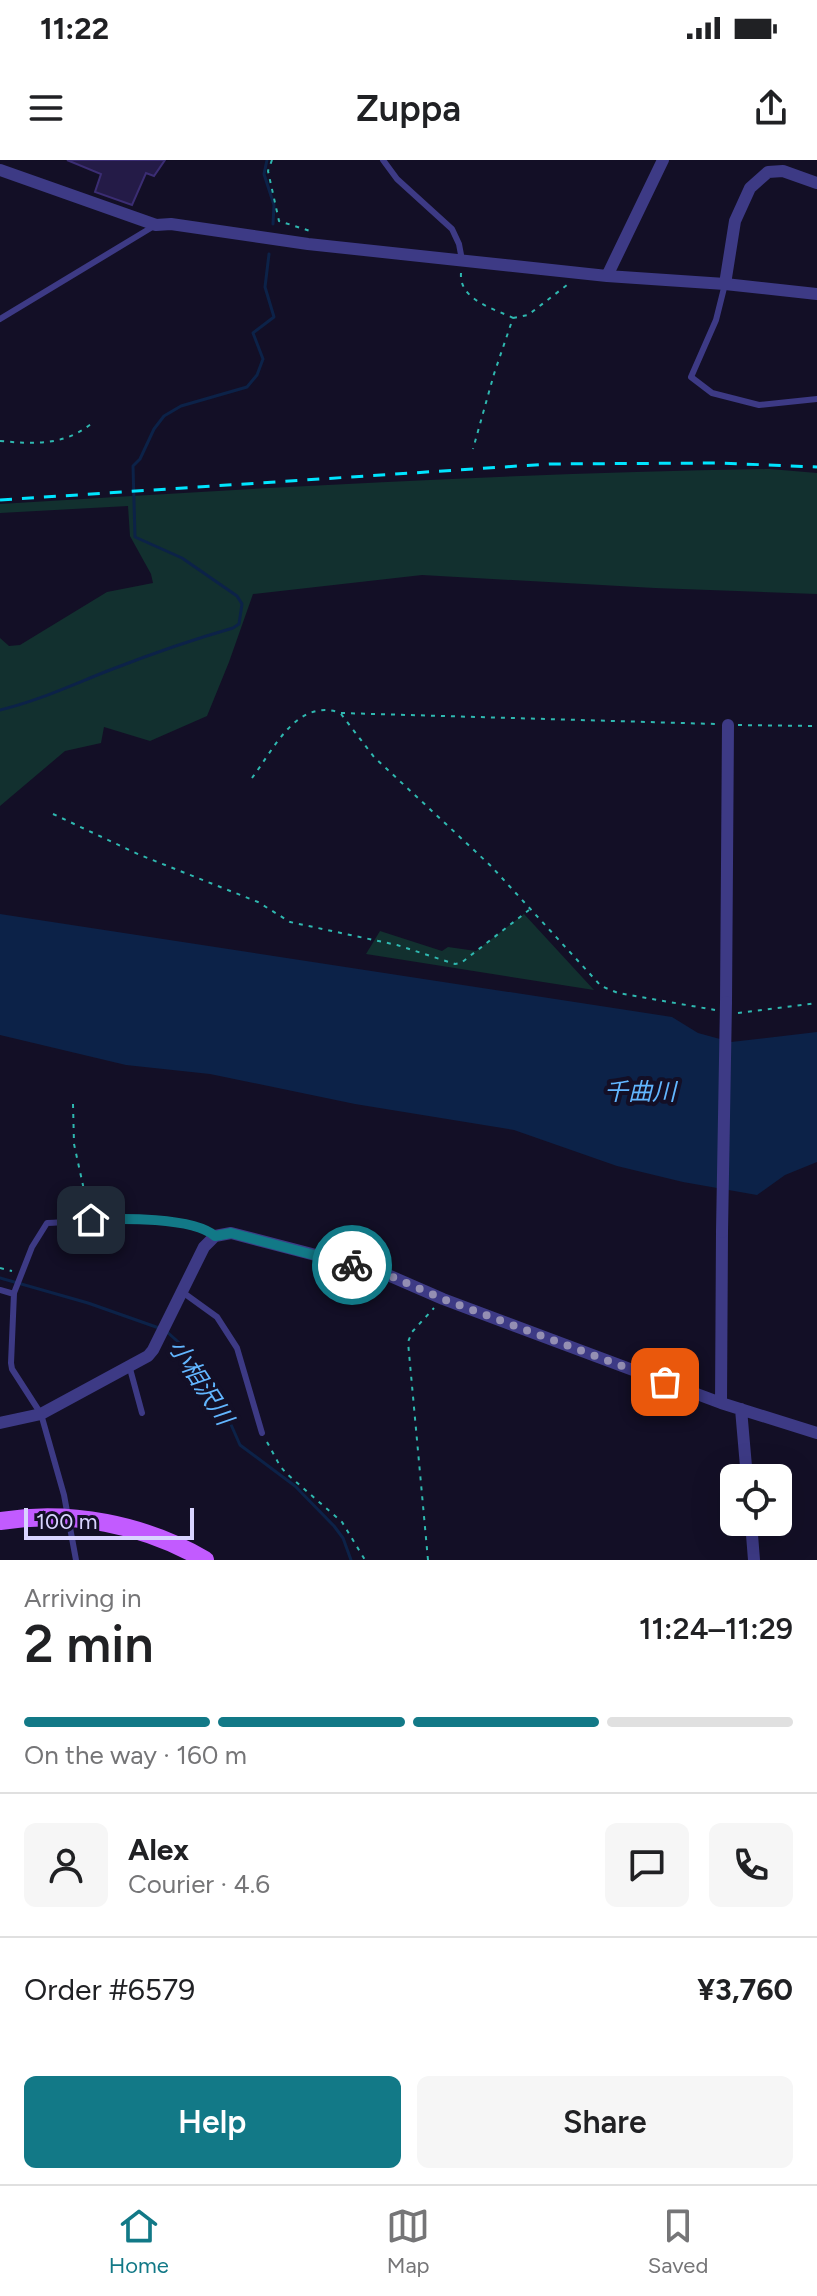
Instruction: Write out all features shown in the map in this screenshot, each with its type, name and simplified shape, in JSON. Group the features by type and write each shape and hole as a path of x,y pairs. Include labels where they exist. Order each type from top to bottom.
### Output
{"main road":[{"path":"0,1521 38,1516 111,1523 165,1540 205,1560"}],"street":[{"path":"607,276 663,160"},
{"path":"0,170 156,225 171,224 308,244 607,276 817,294"},
{"path":"725,284 735,221 750,188 768,172 783,171 817,183"},
{"path":"721,1403 728,725"},
{"path":"0,1423 41,1414 148,1356 198,1255 215,1236 231,1233 381,1272 443,1299 721,1403 817,1433"},
{"path":"741,1409 746,1464"},
{"path":"752,1536 754,1560"}],"lane":[{"path":"383,160 397,179 452,229 462,260"},
{"path":"0,319 156,225"},
{"path":"725,284 716,320 691,377 712,393 759,405 817,399"},
{"path":"76,1560 64,1495 41,1414 11,1363 14,1294 32,1247 47,1223 118,1218 158,1220 206,1230 215,1236"},
{"path":"0,1290 14,1294"},
{"path":"181,1291 217,1317 237,1348 262,1433"},
{"path":"129,1365 142,1413"}],"path":[{"path":"272,160 268,171 279,221 310,231"},
{"path":"462,260 460,282 468,296 513,318 528,315 561,292 579,273"},
{"path":"473,449 513,318"},
{"path":"0,441 41,444 60,441 79,434 91,424"},
{"path":"252,778 295,720 312,710 817,726"},
{"path":"341,713 374,757 491,866 601,986 618,993 750,1013 817,1003"},
{"path":"53,814 140,855 258,902 290,922 397,945 455,964 461,963 530,909"},
{"path":"73,1104 74,1144 91,1220"},
{"path":"0,1268 20,1276"},
{"path":"428,1560 408,1342 412,1332 443,1299"},
{"path":"262,1433 280,1466 342,1522 365,1560"}],"green space":[{"path":"770,469 817,473 817,594 422,575 253,594 207,716 150,741 104,727 101,743 65,751 0,806 0,638 9,646 20,645 107,592 153,583 130,536 128,506 0,513 0,504 481,478"},
{"path":"524,914 594,990 366,954 380,931 442,951 448,947 476,951"}],"water":[{"name":"千曲川","path":"0,914 672,1017 698,1033 731,1042 817,1032 817,1162 785,1175 757,1195 617,1166 514,1130 355,1104 210,1074 126,1065 0,1035"}],"building":[{"path":"67,160 165,160 154,176 146,173 132,205 95,192 101,174"}],"waterway":[{"path":"267,160 264,174 274,205 273,224"},
{"path":"0,710 239,624 242,604 237,596 182,558 135,537 133,466 164,416 181,406 247,387 257,375 263,359 253,333 274,317 265,287 269,254"},
{"name":"小相沢川","path":"0,1278 88,1303 159,1328"},
{"name":"小相沢川","path":"166,1331 185,1348 225,1411 240,1445 295,1486 334,1526 343,1538 351,1560"}],"railway":[{"path":"0,500 549,464 719,463 817,467"}],"way so far":[{"path":"352,1265 381,1272 443,1299 665,1382"}],"route":[{"path":"91,1220 158,1220 206,1230 215,1236 231,1233 352,1265"}]}
